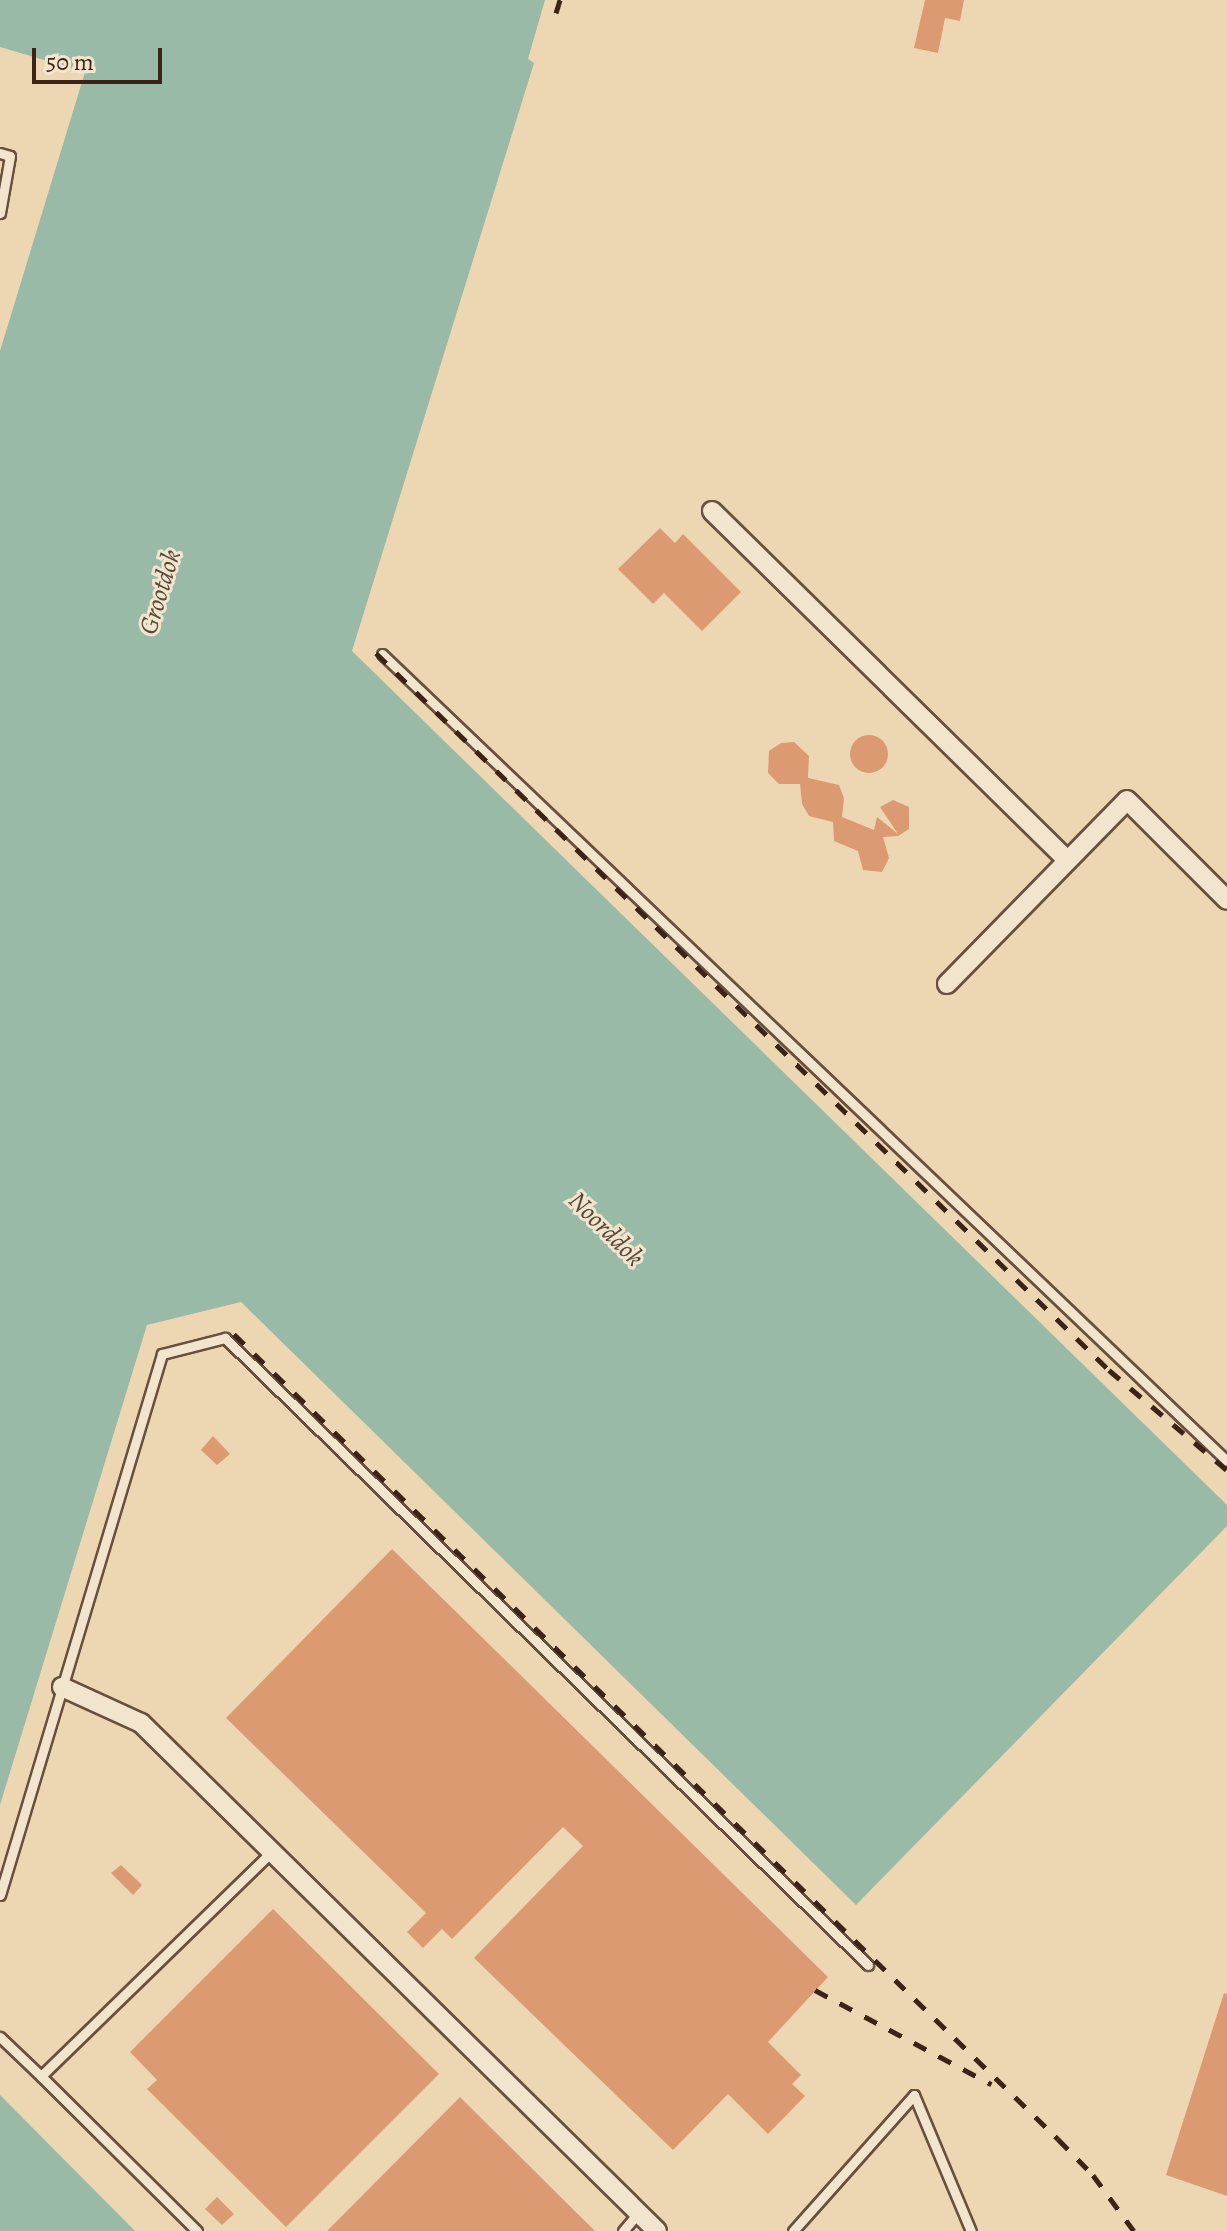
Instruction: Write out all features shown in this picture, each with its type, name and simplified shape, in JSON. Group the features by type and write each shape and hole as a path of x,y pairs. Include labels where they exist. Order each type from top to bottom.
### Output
{"street":[{"path":"712,511 1067,860"},
{"path":"947,984 1127,800 1227,900"},
{"path":"62,1687 141,1723 657,2231"}],"lane":[{"path":"0,153 10,156 0,213"},
{"path":"382,654 1227,1461"},
{"path":"0,1895 162,1354 225,1338 868,1965"},
{"path":"41,2076 271,1852"},
{"path":"0,2037 197,2231"},
{"path":"793,2231 914,2095 971,2231"},
{"path":"623,2231 638,2213"}],"water":[{"path":"0,0 545,0 528,59 534,63 352,651 1227,1505 1227,1526 856,1905 241,1302 147,1325 0,1805 0,351 85,72 0,47"},
{"path":"0,2095 135,2231 0,2231"}],"building":[{"path":"925,0 964,0 960,21 945,18 938,53 914,48"},
{"path":"660,528 675,543 683,534 741,592 702,631 664,593 653,604 618,569"},
{"path":"869,735 883,740 888,754 883,768 869,773 855,768 850,754 855,740"},
{"path":"794,742 809,756 808,778 839,785 844,798 842,817 874,830 877,817 898,834 880,807 893,800 909,807 909,829 898,836 883,837 889,858 882,872 863,870 858,851 834,841 833,822 809,816 802,804 800,784 779,784 768,773 769,751 781,743"},
{"path":"213,1436 230,1454 217,1465 201,1450"},
{"path":"392,1549 828,1977 768,2042 801,2075 792,2084 805,2096 768,2134 728,2094 673,2150 474,1958 583,1846 563,1827 452,1939 442,1929 423,1948 407,1932 426,1913 226,1718"},
{"path":"121,1865 142,1885 133,1895 111,1873"},
{"path":"273,1909 439,2074 286,2227 147,2089 157,2080 130,2052"},
{"path":"1224,1993 1227,1994 1227,2196 1166,2175"},
{"path":"460,2097 595,2231 327,2231"},
{"path":"217,2197 234,2214 222,2225 205,2209"}],"railway":[{"path":"556,13 560,0"},
{"path":"376,653 1109,1370 1227,1470"},
{"path":"234,1334 1058,2139 1093,2175 1134,2231"},
{"path":"815,1990 991,2084"}],"water label":[{"name":"Grootdok","path":"160,592"},
{"name":"Noorddok","path":"606,1229"}]}
